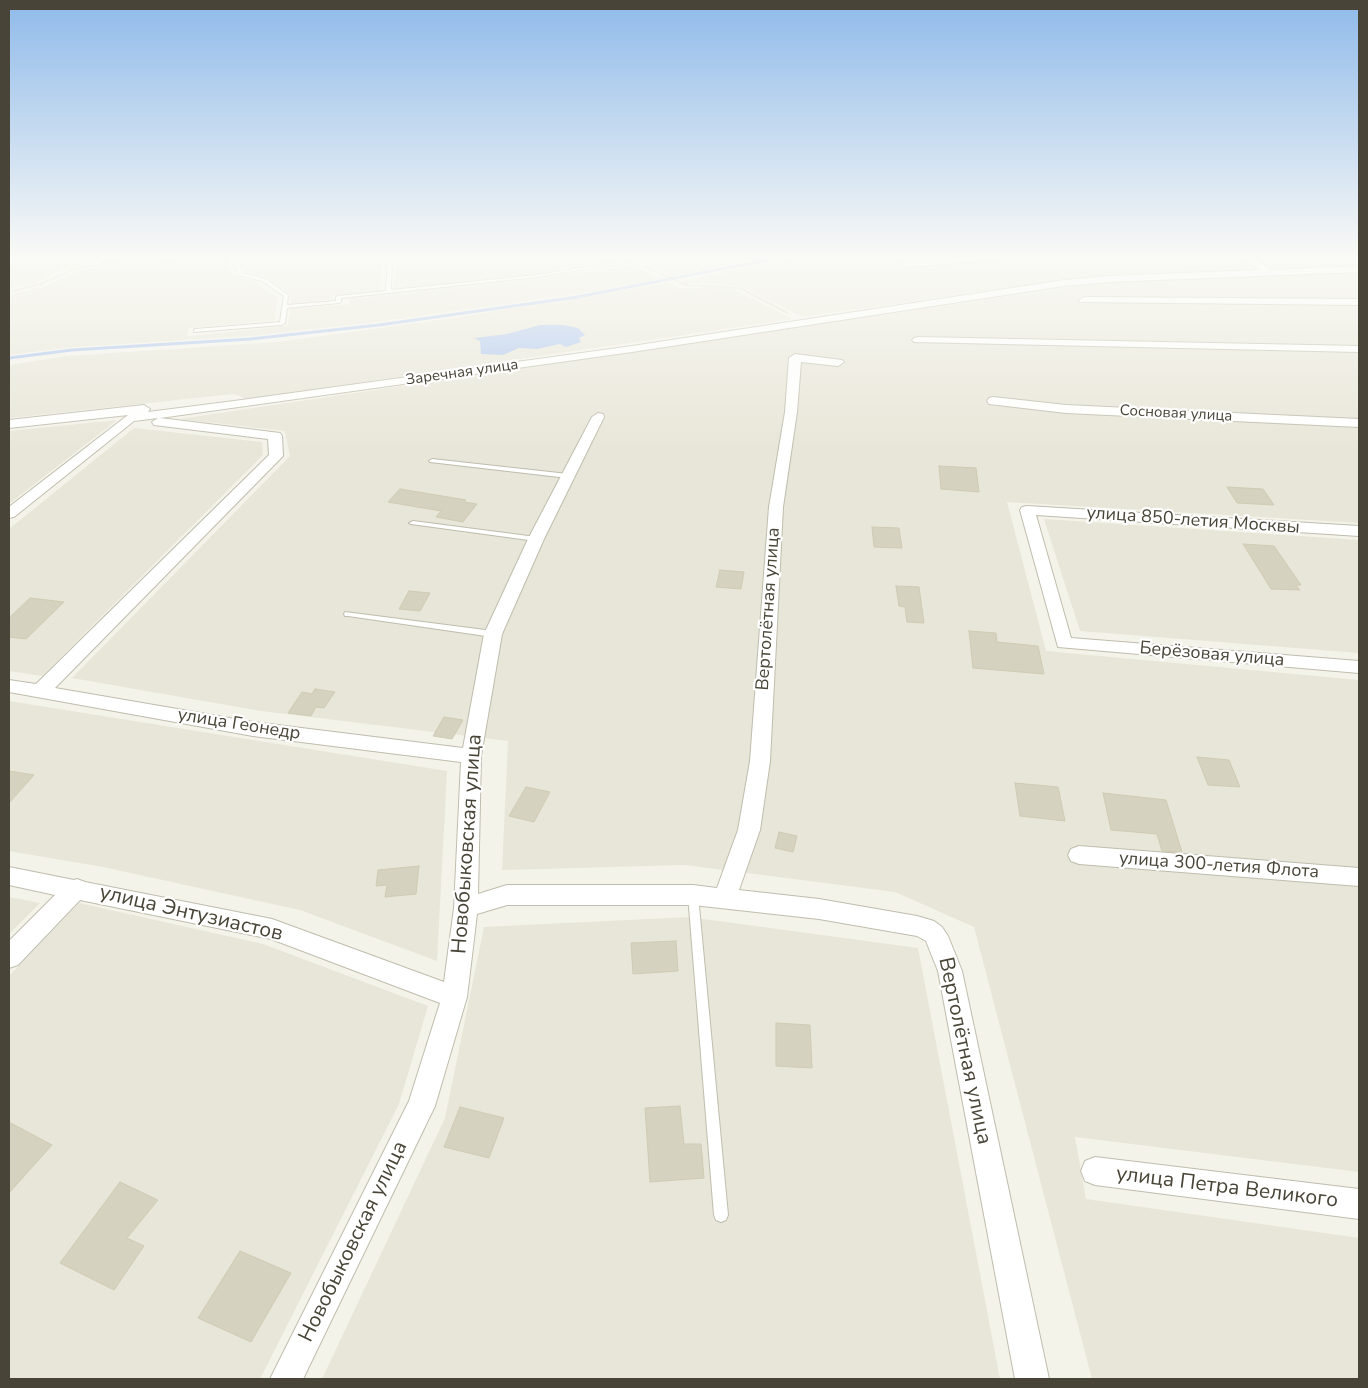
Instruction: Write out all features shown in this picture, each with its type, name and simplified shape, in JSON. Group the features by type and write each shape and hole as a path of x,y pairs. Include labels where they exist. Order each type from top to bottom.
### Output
{"street":[{"name":"Заречная улица","path":"130,418 632,349 801,322"},
{"path":"918,340 1359,349"},
{"name":"Вертолётная улица","path":"725,898 749,830 760,760 776,507 791,412 795,358 838,362"},
{"path":"9,424 225,401 234,405"},
{"name":"Сосновая улица","path":"993,401 1066,409 1359,422"},
{"name":"Новобыковская улица","path":"286,1379 421,1106 454,997 466,908 471,756 493,634 536,539 598,417"},
{"path":"9,514 130,418 274,436 276,456 41,691"},
{"name":"улица 850-летия Москвы","path":"1064,643 1027,510 1359,531"},
{"name":"Берёзовая улица","path":"1064,643 1359,667"},
{"name":"улица Геонедр","path":"9,686 253,729 471,756"},
{"name":"улица 300-летия Флота","path":"1079,855 1359,877"},
{"name":"улица Энтузиастов","path":"9,876 77,888 272,929 454,997"},
{"path":"9,958 77,888"},
{"name":"Вертолётная улица","path":"466,908 507,895 693,895 819,909 918,926 926,928 934,934 940,943 950,971 1032,1379"},
{"name":"улица Петра Великого","path":"1095,1171 1359,1204"}],"lane":[{"path":"196,331 282,322"},
{"path":"432,461 568,476"},
{"path":"413,523 536,539"},
{"path":"348,614 493,634"},
{"path":"693,895 721,1215"}],"shaded area":[{"path":"9,322 256,322 189,328 187,336 287,326 288,322 378,322 251,336 73,347 9,355"},
{"path":"426,322 774,322 247,399 234,394 9,418 9,365 66,356 277,342"},
{"path":"835,322 1359,322 1359,523 1007,502 1046,651 1359,680 1359,1172 1075,1137 1086,1199 1359,1238 1359,1379 1092,1379 974,927 895,892 685,865 502,870 508,741 261,711 72,678 290,456 285,431 179,419"},
{"path":"117,420 9,504 9,431"},
{"path":"134,428 262,442 263,455 42,676 9,671 9,529"},
{"path":"1044,519 1359,540 1359,653 1080,631"},
{"path":"9,701 447,771 437,961 300,910 103,867 9,851"},
{"path":"9,897 40,903 9,934"},
{"path":"79,903 263,944 428,1006 399,1104 260,1379 9,1379 9,976"},
{"path":"689,917 918,948 1000,1379 322,1379 445,1118 484,927"}],"water":[{"path":"540,325 564,325 578,328 585,335 579,338 581,342 566,347 560,344 537,349 519,348 503,355 481,354 480,341 474,338 507,334"}],"building":[{"path":"939,466 976,468 979,492 941,489"},
{"path":"1227,487 1263,489 1274,505 1237,503"},
{"path":"400,489 466,500 464,502 477,504 463,522 436,517 441,511 388,502"},
{"path":"872,527 899,528 902,548 874,547"},
{"path":"1243,544 1274,546 1301,585 1296,585 1300,590 1271,589"},
{"path":"720,570 744,572 741,589 716,587"},
{"path":"896,586 919,587 924,623 907,622 905,607 899,606"},
{"path":"409,591 430,593 420,611 399,609"},
{"path":"30,598 64,602 26,639 9,637 9,618"},
{"path":"969,631 996,633 997,642 1038,646 1044,674 973,668"},
{"path":"315,689 335,692 324,708 316,707 311,716 288,713 302,692 312,694"},
{"path":"444,717 463,720 452,739 433,736"},
{"path":"1197,757 1229,760 1240,787 1208,785"},
{"path":"9,771 34,775 9,803"},
{"path":"1015,783 1058,787 1065,821 1020,816"},
{"path":"526,787 550,792 534,822 509,816"},
{"path":"1103,793 1166,800 1182,852 1162,851 1157,834 1111,830"},
{"path":"779,832 797,836 793,852 775,848"},
{"path":"419,866 416,894 385,897 387,885 376,886 378,870"},
{"path":"676,941 678,971 633,974 631,943"},
{"path":"776,1023 810,1025 812,1068 776,1066"},
{"path":"680,1106 684,1144 701,1144 704,1178 650,1182 645,1108"},
{"path":"460,1107 504,1118 489,1158 444,1147"},
{"path":"9,1122 52,1145 9,1193"},
{"path":"120,1182 158,1200 127,1238 144,1246 114,1290 60,1263"},
{"path":"240,1251 291,1273 251,1342 198,1318"}],"waterway":[{"path":"9,358 72,350 250,339 402,322"}]}
